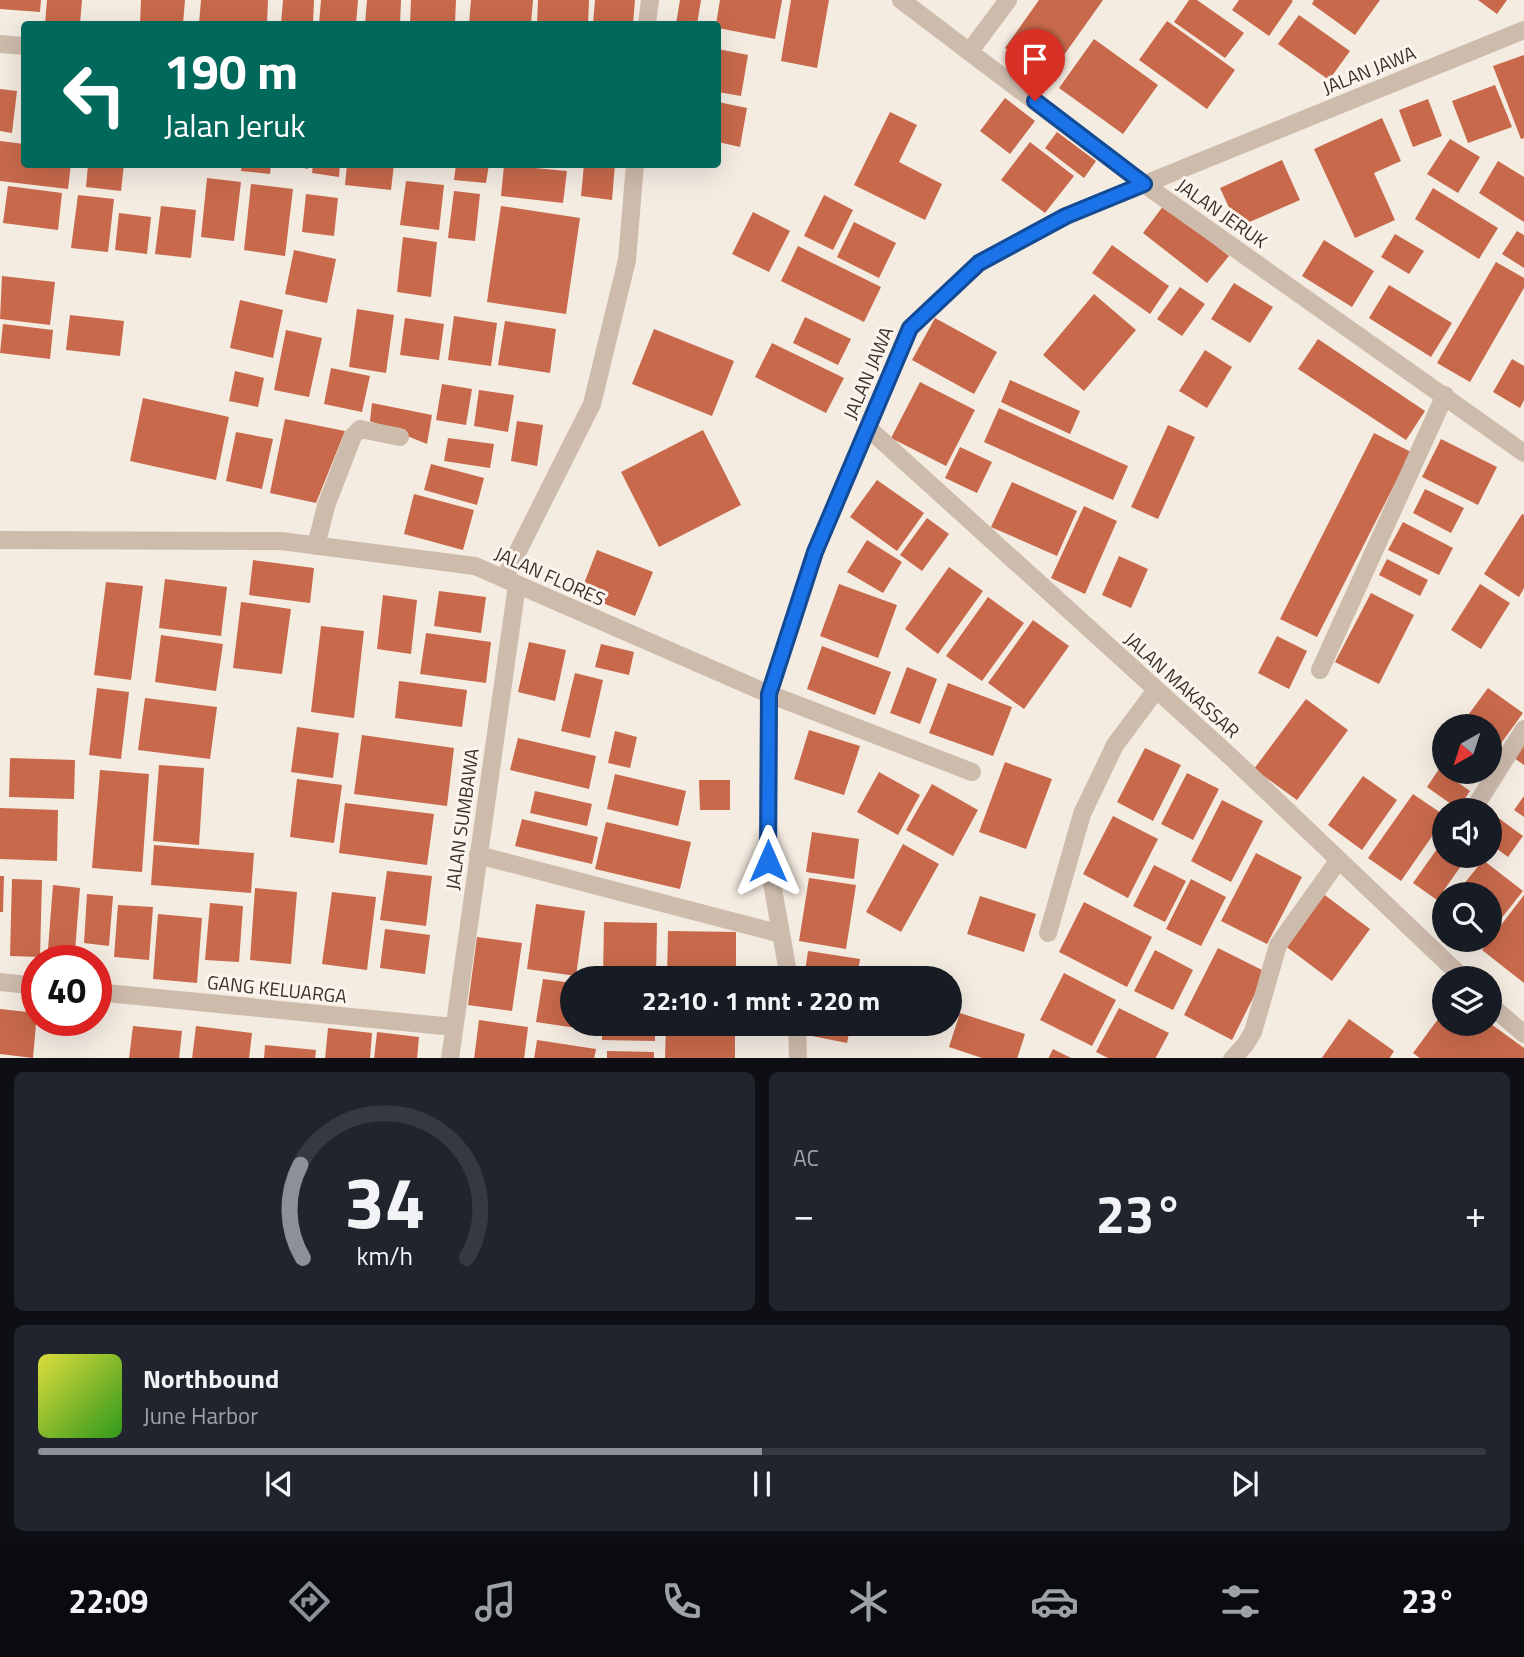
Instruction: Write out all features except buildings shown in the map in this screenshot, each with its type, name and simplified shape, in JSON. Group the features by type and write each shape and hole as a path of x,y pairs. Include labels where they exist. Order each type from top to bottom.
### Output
{"street":[{"path":"648,21 649,0"},
{"name":"JALAN JERUK","path":"901,0 1144,184 1524,453"},
{"path":"970,51 1008,0"},
{"name":"JALAN JAWA","path":"787,966 768,861 769,694 815,552 910,328 979,263 1066,216 1524,30"},
{"path":"0,44 21,46"},
{"name":"JALAN SUMBAWA","path":"450,1058 478,855 510,582 592,404 627,260 635,168"},
{"path":"1320,670 1445,396"},
{"name":"JALAN MAKASSAR","path":"868,428 1233,759 1450,966"},
{"path":"316,546 326,506 353,436 359,429 400,438"},
{"name":"JALAN FLORES","path":"0,540 281,541 475,566 769,694 972,772"},
{"path":"1048,933 1082,814 1115,745 1156,690"},
{"path":"1481,798 1524,729"},
{"path":"478,855 781,934"},
{"path":"1233,1058 1253,1032 1278,945 1338,860"},
{"path":"0,982 21,984"},
{"name":"GANG KELUARGA","path":"112,994 454,1027"},
{"path":"1502,1012 1521,1025"},
{"path":"797,1036 798,1058"}],"route":[{"path":"768,861 769,694 815,552 910,328 979,263 1066,216 1144,184 1035,101"}]}
